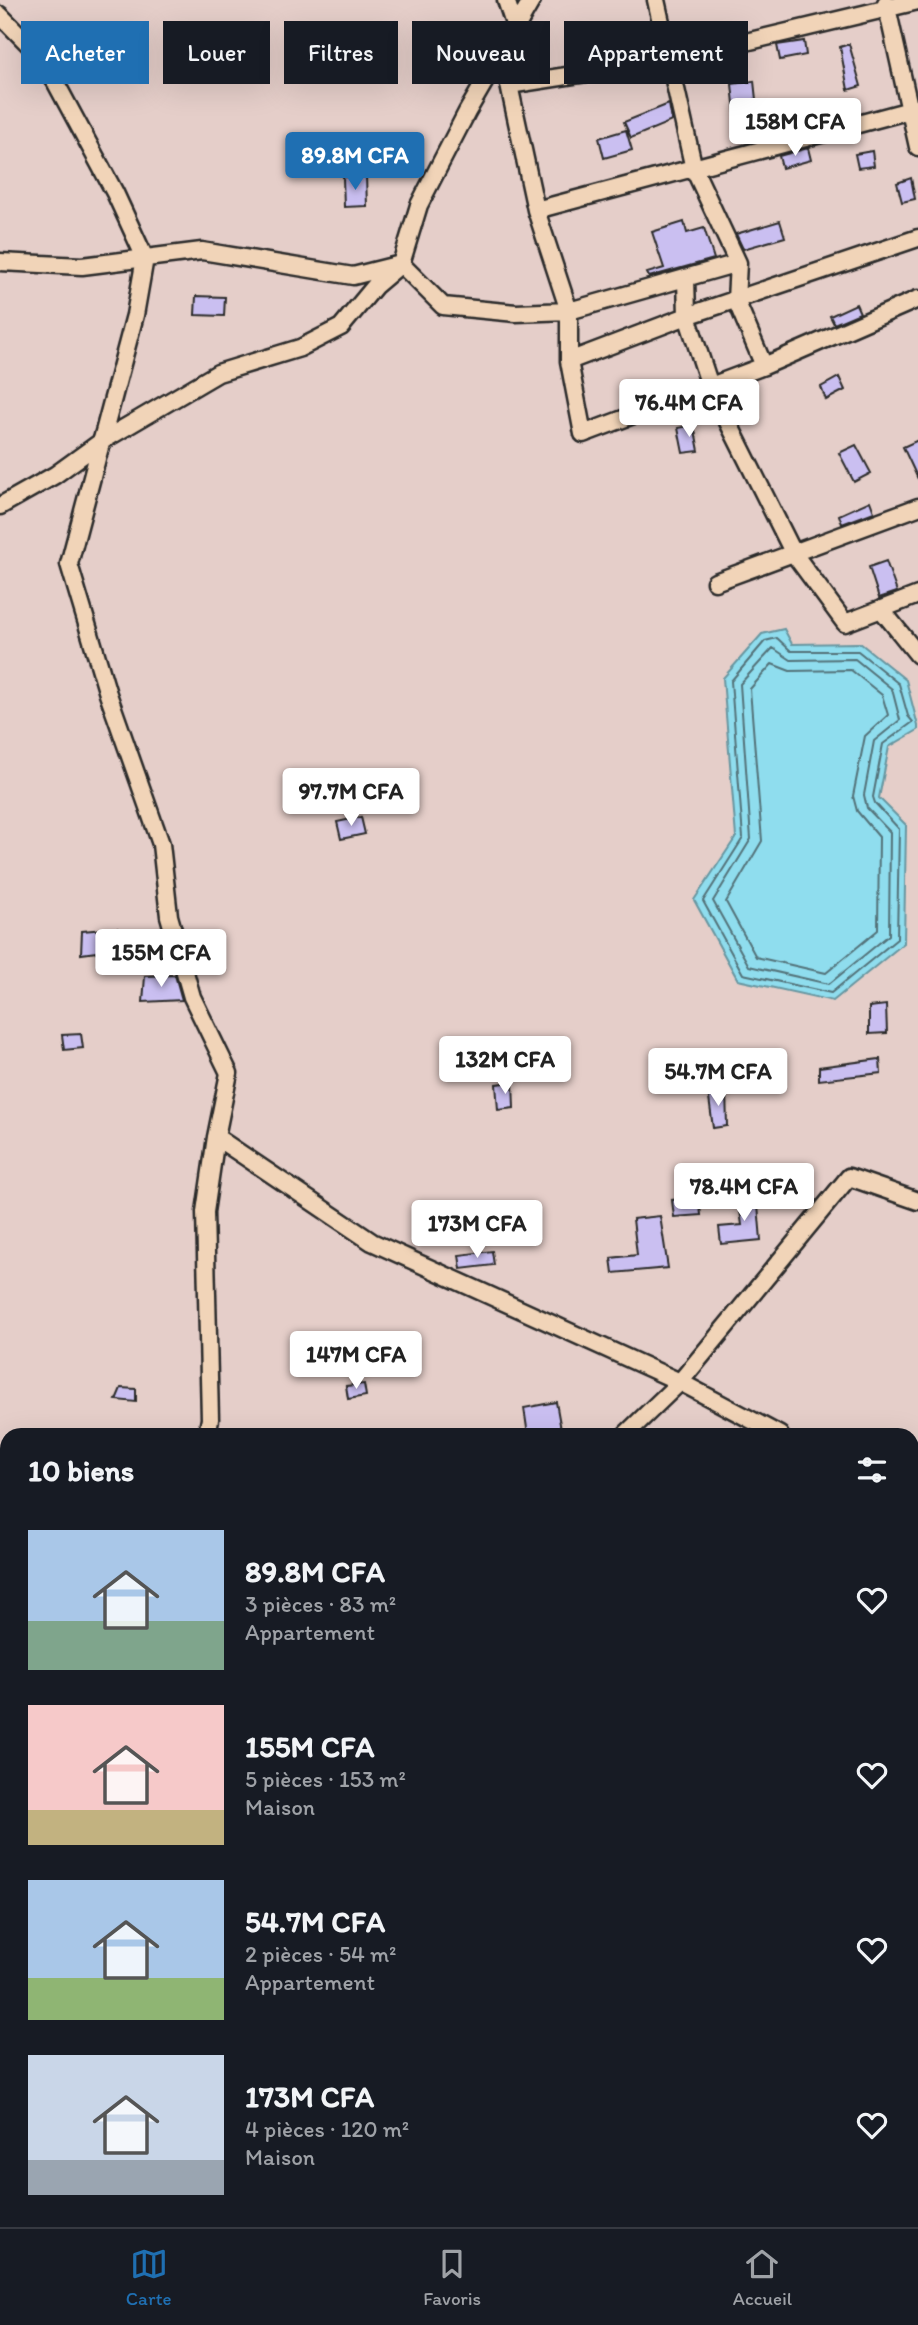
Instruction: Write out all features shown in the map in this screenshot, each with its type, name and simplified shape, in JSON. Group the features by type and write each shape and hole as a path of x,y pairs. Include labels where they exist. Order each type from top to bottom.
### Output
{"street":[{"path":"506,0 513,21"},
{"path":"521,21 532,0"},
{"path":"656,0 661,21"},
{"path":"748,40 887,5 918,1"},
{"path":"887,5 914,110 918,147"},
{"path":"0,15 43,59 116,193 145,258 135,315 69,564 108,694 161,844 169,916 192,997 229,1073 205,1212 208,1428"},
{"path":"564,76 509,85 536,211 569,311 569,361 583,434 764,366 918,299"},
{"path":"0,506 55,475 102,441 218,373 300,348 341,327 375,286 401,264 419,205 483,84"},
{"path":"675,84 694,169 738,263 737,300 764,366"},
{"path":"536,211 914,110"},
{"path":"569,361 687,316 918,238"},
{"path":"0,262 82,266 202,251 353,276 401,264"},
{"path":"401,264 443,306 516,313 569,311 738,263"},
{"path":"686,278 687,316 710,386 794,554 845,623 918,595"},
{"path":"715,582 918,507"},
{"path":"881,609 918,655"},
{"path":"216,1137 372,1242 680,1382 767,1428"},
{"path":"632,1428 680,1382 849,1177 918,1202"}],"water":[{"path":"784,629 792,644 860,643 906,680 918,726 918,730 889,747 879,798 906,825 904,943 833,1001 738,980 694,900 736,837 723,678 762,634"}],"building":[{"path":"804,41 806,55 780,60 777,45"},
{"path":"849,44 861,86 848,90 840,47"},
{"path":"754,81 757,109 735,113 732,84 748,84"},
{"path":"669,104 672,121 631,138 624,122"},
{"path":"817,115 819,123 792,131 790,122"},
{"path":"626,130 632,150 604,158 599,138"},
{"path":"808,148 811,160 782,168 779,156"},
{"path":"872,151 874,166 858,168 855,154"},
{"path":"366,176 367,206 344,207 343,177"},
{"path":"911,178 915,199 902,202 897,183"},
{"path":"780,221 785,237 743,249 736,234"},
{"path":"684,222 687,233 704,228 714,259 649,277 647,273 664,268 652,232"},
{"path":"196,296 225,297 224,316 195,315"},
{"path":"856,304 860,313 834,324 830,316"},
{"path":"839,377 845,390 826,400 821,387"},
{"path":"694,425 699,451 683,453 678,428"},
{"path":"918,440 918,479 903,447"},
{"path":"856,445 871,473 854,482 839,453"},
{"path":"870,501 874,512 842,524 839,515"},
{"path":"886,561 897,592 879,598 869,567"},
{"path":"361,817 365,834 341,839 337,822"},
{"path":"117,928 120,949 81,954 82,931"},
{"path":"175,975 182,1000 143,1002 145,976"},
{"path":"886,1005 887,1033 869,1034 869,1007"},
{"path":"81,1034 83,1048 64,1050 62,1035"},
{"path":"756,1054 757,1085 739,1086 737,1055"},
{"path":"880,1059 881,1073 819,1080 819,1067"},
{"path":"513,1082 514,1108 498,1110 496,1084"},
{"path":"726,1090 727,1126 713,1128 708,1091"},
{"path":"757,1194 761,1240 721,1244 719,1227 742,1225 738,1196"},
{"path":"699,1197 701,1215 674,1217 672,1200"},
{"path":"660,1216 668,1268 613,1273 611,1258 637,1255 633,1219"},
{"path":"492,1251 494,1265 461,1269 459,1255"},
{"path":"364,1384 366,1396 348,1399 346,1386"},
{"path":"121,1388 136,1389 136,1402 116,1400"},
{"path":"556,1402 561,1428 527,1428 524,1408"}]}
